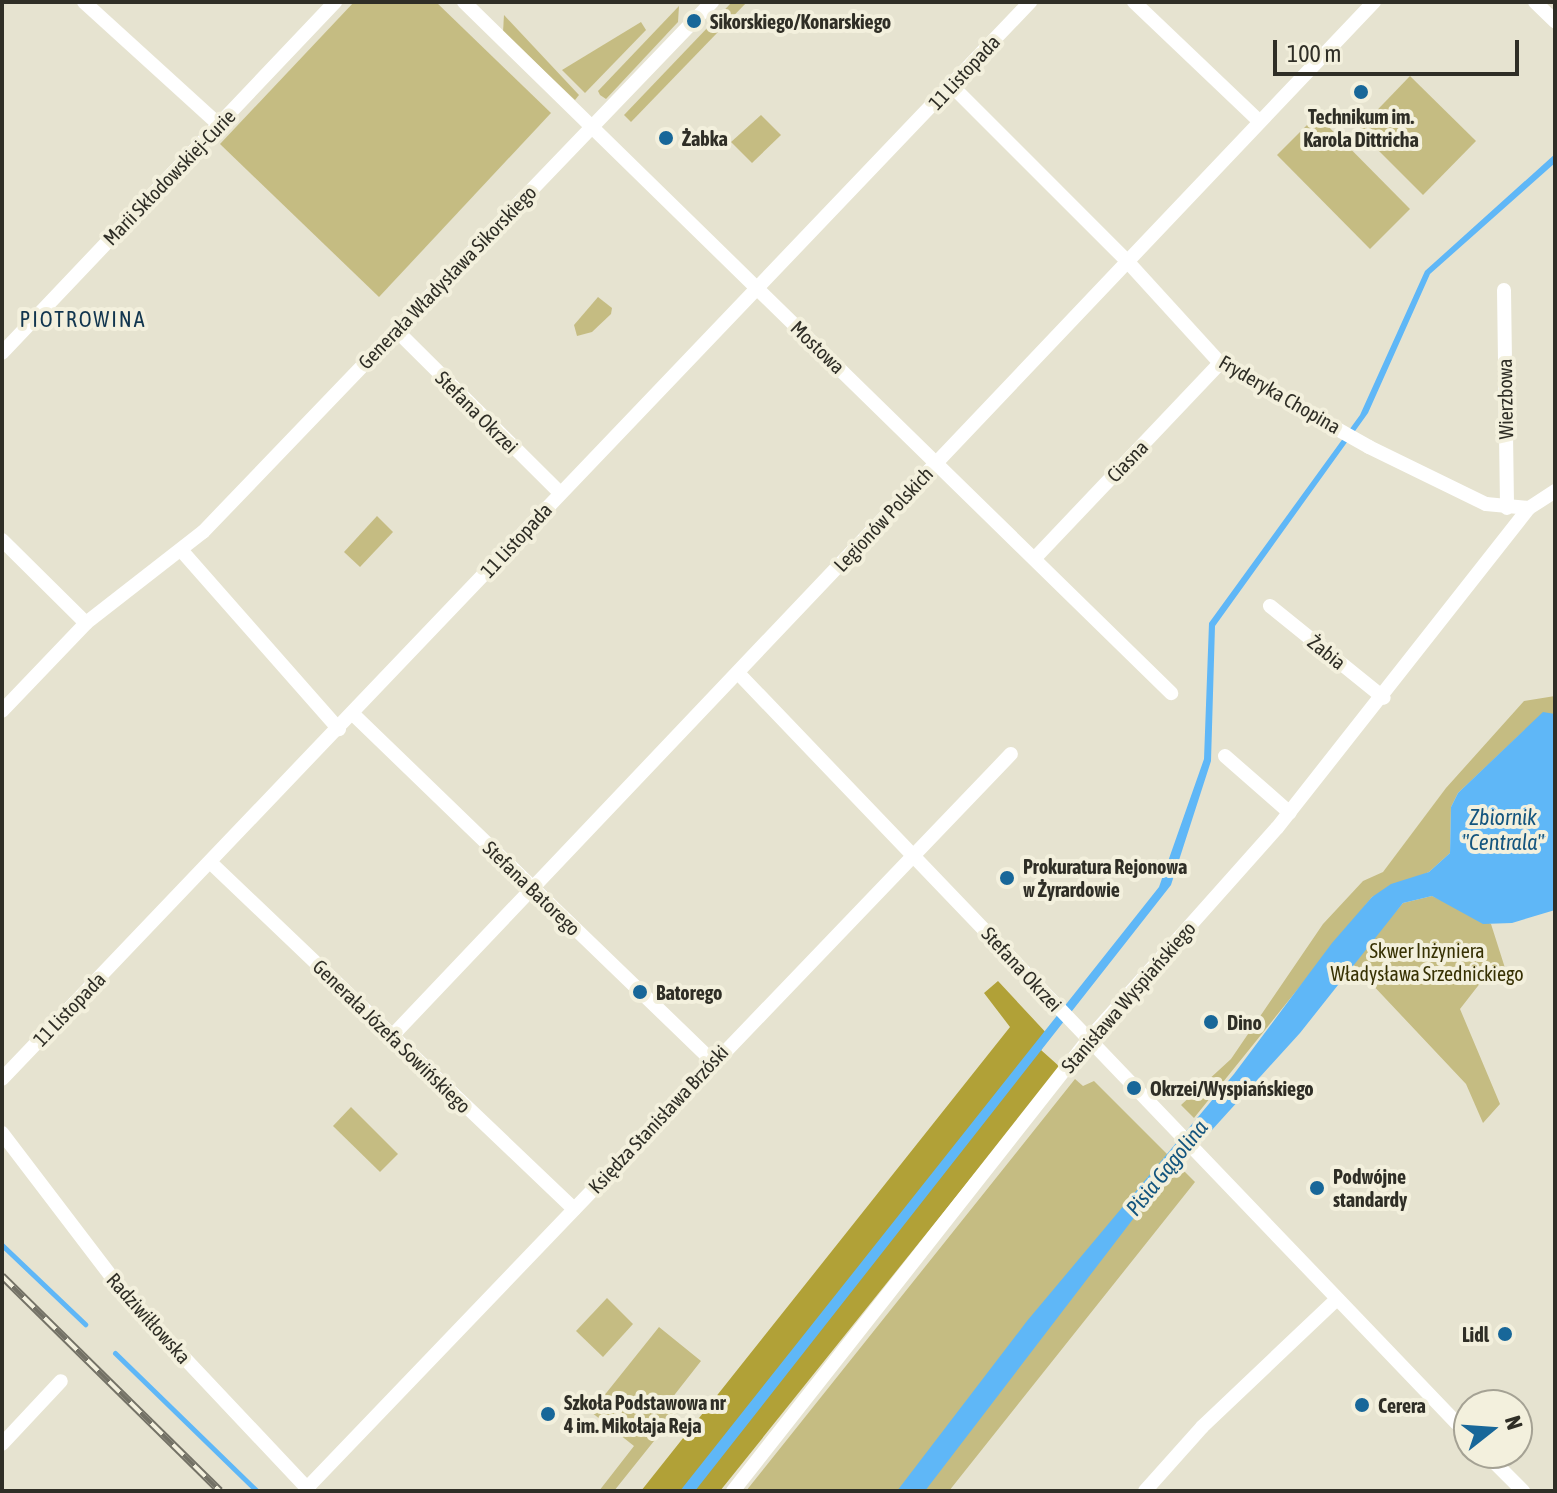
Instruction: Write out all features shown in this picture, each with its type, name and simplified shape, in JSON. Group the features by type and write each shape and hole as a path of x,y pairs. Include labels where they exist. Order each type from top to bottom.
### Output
{"street":[{"path":"84,2 219,125"},
{"name":"Marii Skłodowskiej-Curie","path":"2,353 335,2"},
{"name":"Mostowa","path":"464,2 1171,693"},
{"name":"Generała Władysława Sikorskiego","path":"2,711 86,623 181,550 712,2"},
{"name":"11 Listopada","path":"2,1079 354,715 560,493 1030,2"},
{"path":"1134,2 1259,121"},
{"name":"Legionów Polskich","path":"392,1036 655,756 740,675 937,461 1374,2"},
{"path":"1535,2 1555,21"},
{"name":"Fryderyka Chopina","path":"952,86 1127,261 1220,363 1439,484 1507,508 1529,508"},
{"name":"Wierzbowa","path":"1504,290 1507,508"},
{"name":"Stefana Okrzei","path":"396,330 560,493"},
{"name":"Ciasna","path":"1035,558 1220,363"},
{"path":"1529,508 1555,491"},
{"name":"Stanisława Wyspiańskiego","path":"733,1491 1088,1040 1290,813 1384,698 1529,508"},
{"path":"2,540 86,623"},
{"path":"181,550 339,729"},
{"name":"Żabia","path":"1270,606 1384,698"},
{"name":"Stefana Okrzei","path":"740,675 1453,1419"},
{"name":"Stefana Batorego","path":"354,715 712,1061"},
{"name":"Księdza Stanisława Brzóski","path":"309,1489 712,1061 1011,754"},
{"path":"1225,756 1290,813"},
{"name":"Generała Józefa Sowińskiego","path":"210,862 574,1209"},
{"name":"Radziwiłłowska","path":"2,1133 126,1296 309,1489"},
{"path":"1145,1491 1202,1427 1337,1299"},
{"path":"2,1444 61,1381"},
{"path":"1501,1469 1523,1491"}],"green space":[{"path":"354,2 436,2 551,113 379,297 220,144"},
{"path":"732,2 747,2 631,122 624,115"},
{"path":"679,6 678,22 606,99 600,95 598,91"},
{"path":"504,15 579,95 575,100 503,32"},
{"path":"641,22 646,30 585,93 562,70"},
{"path":"1410,76 1476,141 1423,195 1358,130"},
{"path":"761,115 781,135 752,163 731,142"},
{"path":"1317,115 1410,209 1370,249 1277,155"},
{"path":"598,297 612,308 611,314 592,332 577,336 574,325"},
{"path":"377,516 393,532 360,567 344,552"},
{"path":"1555,696 1555,714 1529,726 1458,793 1451,807 1450,853 1429,872 1372,897 1194,1118 1181,1105 1231,1059 1323,924 1363,881 1383,872 1446,788 1524,701"},
{"name":"Skwer Inżyniera Władysława Srzednickiego","path":"1432,896 1491,924 1505,968 1496,979 1488,973 1460,1009 1500,1104 1483,1123 1466,1084 1352,963 1403,903"},
{"path":"1075,1079 1083,1086 1094,1081 1195,1182 949,1491 746,1491"},
{"path":"351,1107 398,1154 380,1172 333,1126"},
{"path":"607,1298 633,1324 603,1357 576,1331"},
{"path":"659,1327 701,1361 672,1398 682,1406 614,1491 599,1491 634,1446 591,1412"}],"shaded area":[{"path":"998,981 1050,1037 1041,1050 1060,1067 720,1491 641,1491 1010,1027 984,993"}],"water":[{"path":"1555,154 1555,163 1430,274 1368,413 1215,626 1211,761 1171,885 695,1491 680,1491 1159,887 1204,759 1209,623 1360,415 1425,271"},
{"path":"1543,712 1555,714 1555,910 1512,923 1483,924 1432,896 1403,903 1300,1033 1143,1206 925,1491 897,1491 1027,1321 1234,1074 1332,943 1372,897 1391,884 1429,872 1450,853 1451,807 1458,793"}],"waterway":[{"path":"2,1245 85,1324"},
{"path":"115,1353 257,1491"}],"railway":[{"path":"2,1276 220,1491"}],"place":[{"name":"Sikorskiego/Konarskiego","path":"694,21"},
{"name":"Technikum im. Karola Dittricha","path":"1361,92"},
{"name":"Żabka","path":"666,138"},
{"name":"Prokuratura Rejonowa w Żyrardowie","path":"1007,878"},
{"name":"Batorego","path":"640,992"},
{"name":"Dino","path":"1211,1022"},
{"name":"Okrzei/Wyspiańskiego","path":"1134,1088"},
{"name":"Podwójne standardy","path":"1317,1188"},
{"name":"Lidl","path":"1505,1334"},
{"name":"Cerera","path":"1362,1405"},
{"name":"Szkoła Podstawowa nr 4 im. Mikołaja Reja","path":"548,1414"}],"district":[{"name":"PIOTROWINA","path":"83,320"}],"water label":[{"name":"Zbiornik \"Centrala\"","path":"1503,830"},
{"name":"Pisia Gągolina","path":"1167,1168"}]}
